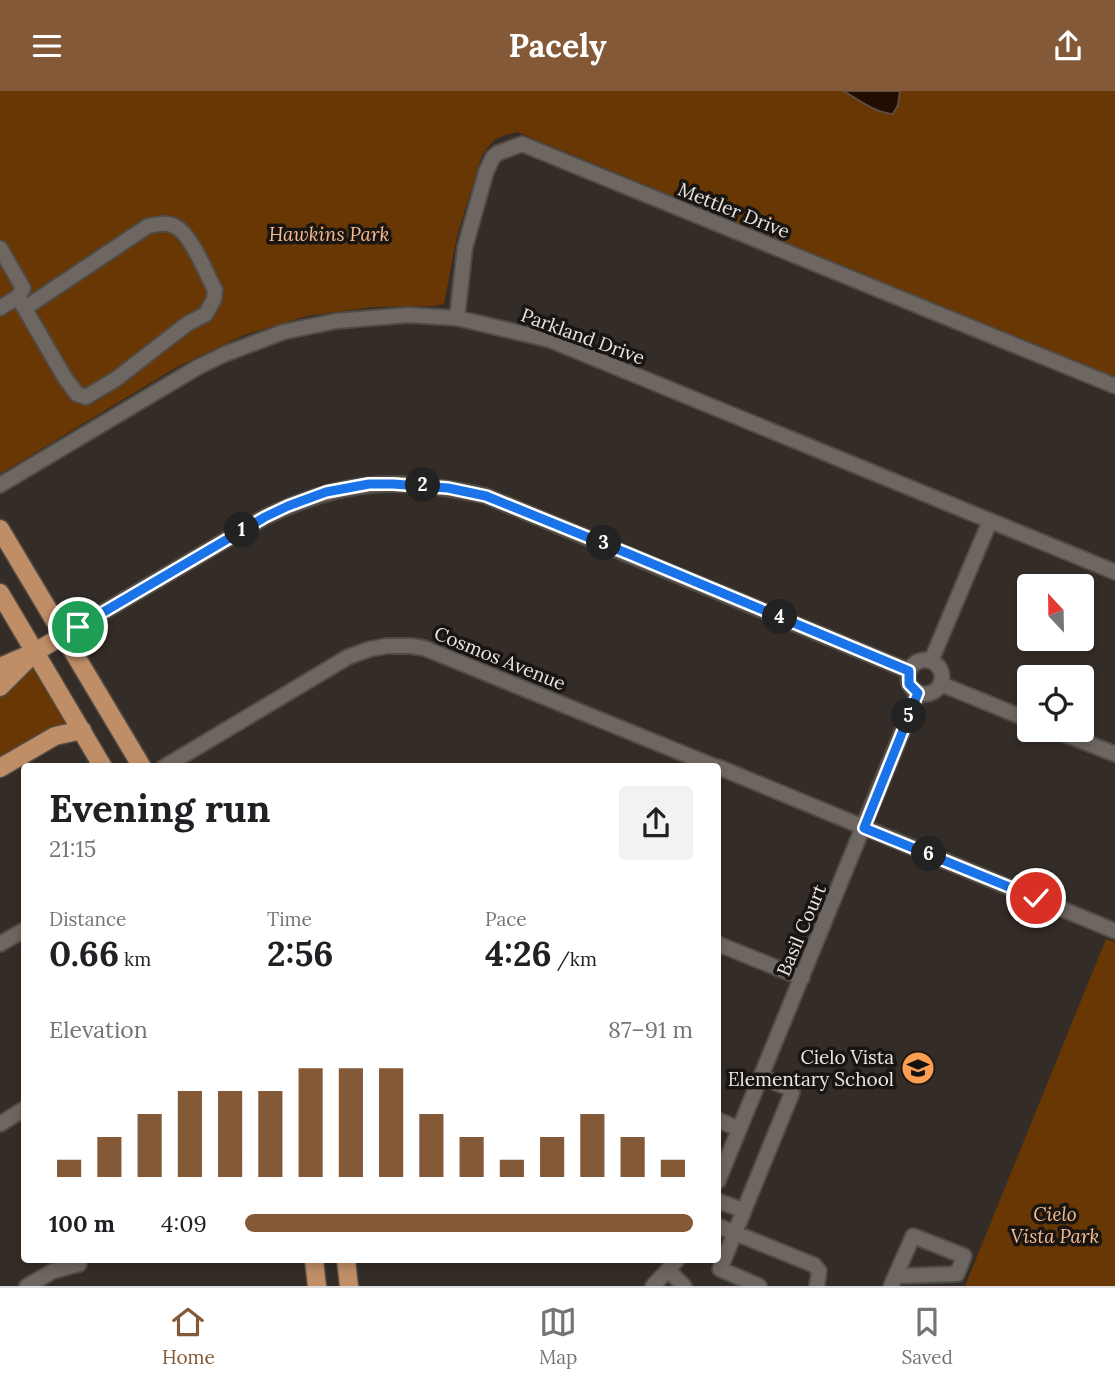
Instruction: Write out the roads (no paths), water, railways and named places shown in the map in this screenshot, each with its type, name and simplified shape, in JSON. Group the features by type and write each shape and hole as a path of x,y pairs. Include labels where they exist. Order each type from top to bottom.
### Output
{"main road":[{"path":"0,529 140,763"},
{"path":"0,593 101,763"},
{"path":"0,667 35,652 64,635"},
{"path":"0,687 35,652"},
{"path":"0,768 55,736 82,730"},
{"path":"314,1263 317,1286"},
{"path":"346,1263 349,1286"}],"street":[{"name":"Mettler Drive","path":"457,318 465,247 486,172 498,153 522,144 1115,386"},
{"path":"0,248 23,288 22,303 65,378 77,394 86,397 116,379 187,324 205,314 214,299 215,290 184,232 175,226 162,224 148,226 22,303 0,308"},
{"name":"Parkland Drive","path":"0,485 198,367 262,339 336,321 408,315 457,318 550,340 1115,572"},
{"path":"64,635 288,506 326,492 369,484 393,484 448,488 486,496 909,671"},
{"path":"931,661 990,521"},
{"name":"Cosmos Avenue","path":"171,763 348,657 370,649 398,646 424,648 707,763"},
{"path":"931,661 941,671 941,684 932,693 918,693 909,684 909,671 918,662 931,661"},
{"path":"941,684 1017,715"},
{"name":"Basil Court","path":"721,1174 918,693"},
{"path":"1084,742 1115,754"},
{"name":"Cosmos Avenue","path":"721,769 1115,931"},
{"path":"0,944 21,932"},
{"path":"721,945 802,978"},
{"path":"759,1286 720,1269 792,1093 789,1088 761,1077"},
{"path":"0,1124 21,1111"},
{"path":"721,1121 739,1129"},
{"path":"721,1202 743,1210"},
{"path":"721,1227 814,1265 819,1271 817,1286"},
{"path":"913,1236 964,1256 957,1274 894,1281 913,1236"},
{"path":"27,1286 53,1271 79,1263"},
{"path":"653,1286 673,1265 684,1286"}],"place":[{"name":"Cielo Vista Elementary School","path":"918,1068"}],"park label":[{"name":"Hawkins Park","path":"329,234"},
{"name":"Cielo Vista Park","path":"1055,1225"}]}
